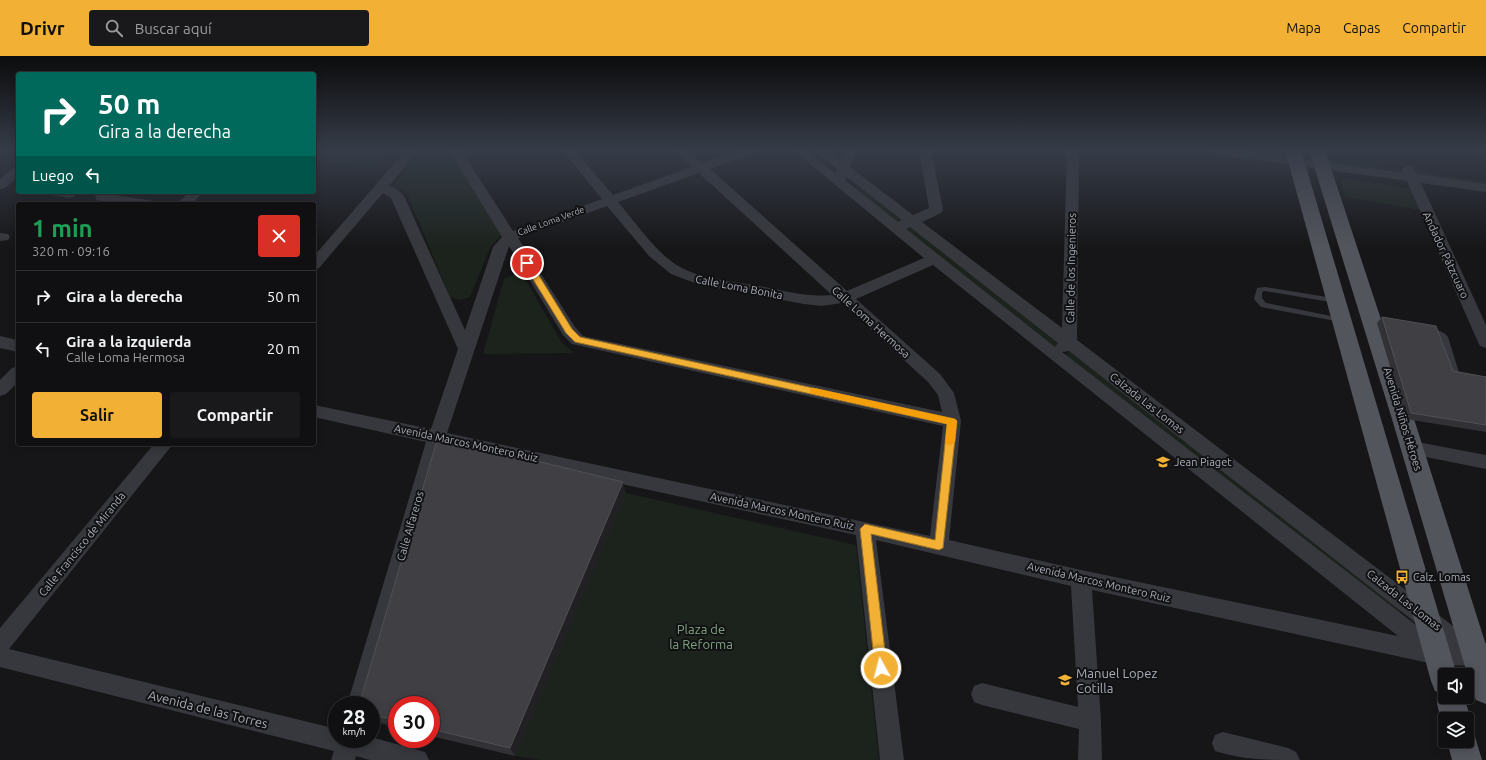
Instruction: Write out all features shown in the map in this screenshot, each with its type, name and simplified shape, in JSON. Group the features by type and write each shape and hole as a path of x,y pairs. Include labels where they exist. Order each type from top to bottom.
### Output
{"main road":[{"path":"1303,183 1441,668"},
{"name":"Avenida Niños Héroes","path":"1328,183 1375,322 1412,448 1480,654 1486,690"},
{"path":"1464,748 1467,760"}],"street":[{"path":"316,263 385,183"},
{"path":"476,183 569,331 578,340 952,421"},
{"name":"Calle Loma Bonita","path":"596,183 654,253 669,267 691,277 804,299 822,301 845,298 934,259"},
{"name":"Calle Loma Verde","path":"510,236 657,183"},
{"name":"Calle Loma Hermosa","path":"718,183 934,378 946,393 952,421 939,545"},
{"name":"Calzada Las Lomas","path":"849,183 896,228 1441,668"},
{"name":"Calzada Las Lomas","path":"853,183 912,221 1426,617 1480,654"},
{"path":"896,228 936,210 931,183"},
{"name":"Calle de los Ingenieros","path":"1069,343 1072,183"},
{"name":"Andador Pátzcuaro","path":"1413,183 1486,342"},
{"path":"1460,183 1486,188"},
{"path":"381,188 398,196 465,348"},
{"path":"186,202 194,194"},
{"path":"102,197 134,202"},
{"name":"Calle Alfareros","path":"361,696 437,436 465,348 500,247 510,236"},
{"path":"0,342 16,346"},
{"path":"1053,354 1069,343"},
{"path":"0,390 16,374"},
{"name":"Avenida Marcos Montero Ruiz","path":"316,410 939,545 1441,668 1480,654"},
{"name":"Calle Francisco de Miranda","path":"0,644 162,446"},
{"path":"1412,448 1486,462"},
{"path":"865,529 892,760"},
{"path":"1081,579 1090,721 1090,760"},
{"name":"Avenida de las Torres","path":"0,657 328,742"},
{"path":"982,694 1090,721"},
{"path":"1223,743 1288,760"},
{"name":"Avenida de las Torres","path":"351,748 417,760"}],"lane":[{"path":"1265,288 1339,311 1264,305 1258,299 1259,290 1265,288"},
{"path":"1423,329 1443,336 1456,376"}],"green space":[{"path":"395,183 470,183 501,235 490,248 470,297 461,300 450,297 406,191 391,187"},
{"path":"1341,183 1374,183 1416,189 1426,211 1345,197"},
{"path":"1463,183 1486,183 1486,186"},
{"path":"858,184 912,221 896,228 853,189"},
{"path":"911,225 1069,343 1057,351 900,231"},
{"path":"515,274 524,277 562,343 574,353 483,354 504,279"},
{"path":"1072,350 1408,603 1395,616 1060,359"},
{"name":"Plaza de la Reforma","path":"626,493 856,545 879,760 542,760 515,756"}],"building":[{"path":"1382,317 1436,326 1453,371 1486,377 1486,425 1411,413"},
{"path":"438,437 623,482 510,748 440,731 440,696 388,696 388,719 380,716 380,696 362,696"}],"slow traffic":[{"path":"814,391 952,421 950,442"}],"place":[{"name":"Jean Piaget","path":"1163,462"},
{"name":"Calz. Lomas","path":"1402,577"},
{"name":"Manuel Lopez Cotilla","path":"1065,680"}],"route":[{"path":"527,263 569,331 578,340 952,421 939,545 865,529 881,668"}]}
